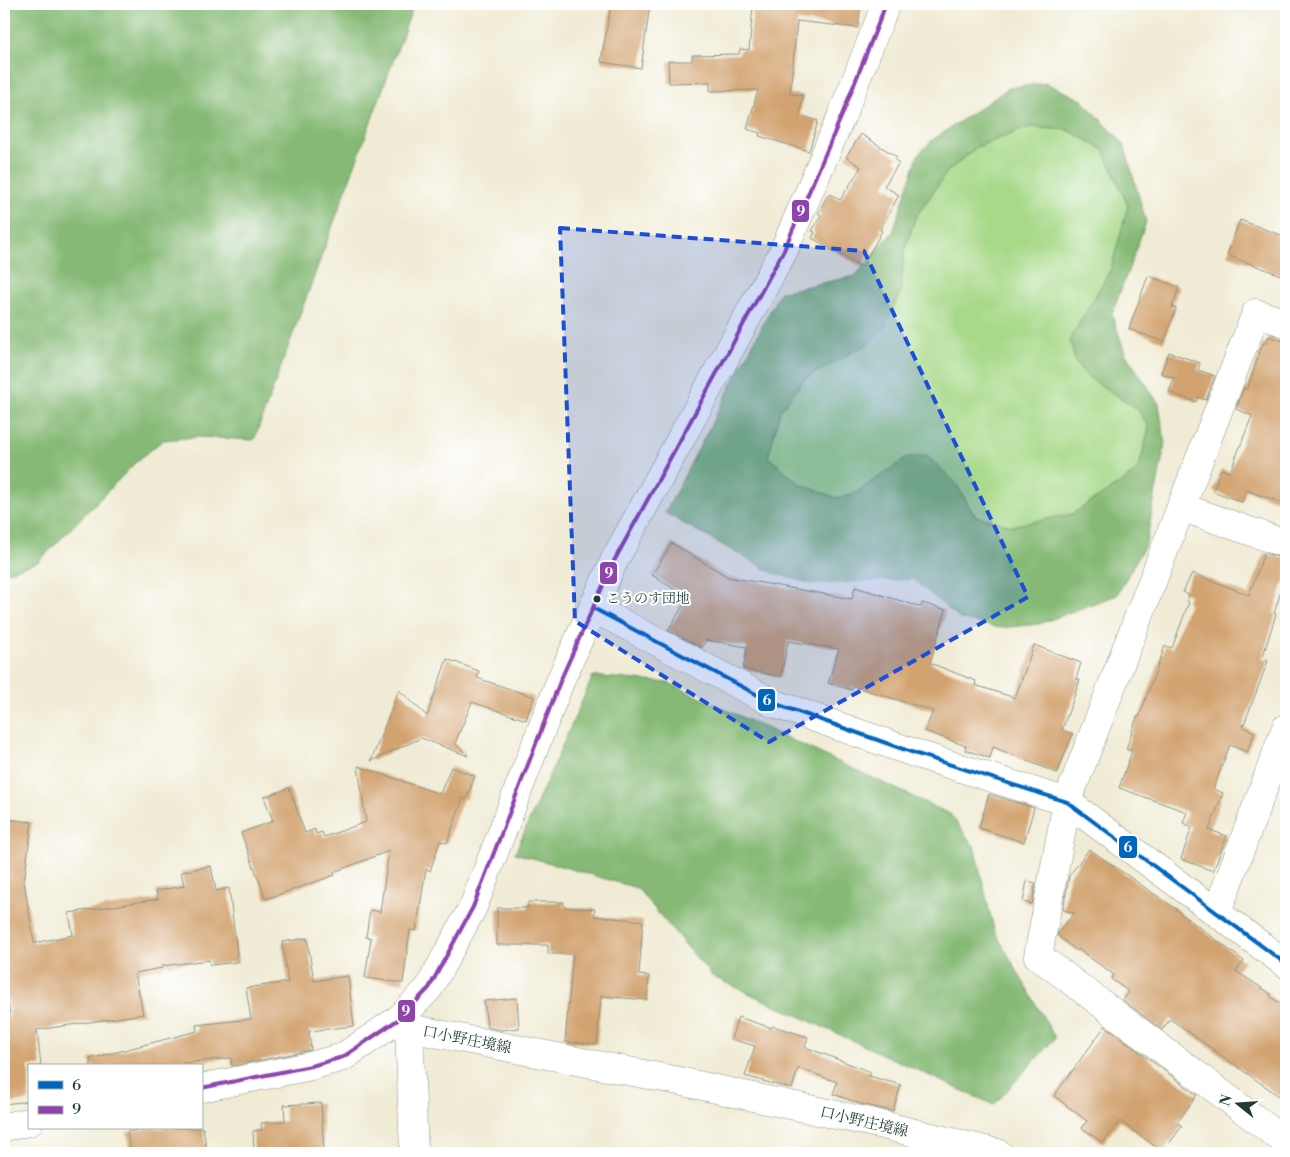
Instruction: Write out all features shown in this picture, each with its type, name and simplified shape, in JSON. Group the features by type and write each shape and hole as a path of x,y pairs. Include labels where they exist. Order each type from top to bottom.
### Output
{"street":[{"name":"口小野庄境線","path":"886,4 842,115 784,250 614,561 561,679 472,907 429,988 404,1024 874,1123 998,1153"},
{"path":"1286,323 1256,313 1067,802 1038,956 1286,1142"},
{"path":"1181,507 1286,544"},
{"path":"593,608 773,703 917,754 1067,802 1286,964"},
{"path":"1217,912 1286,728"},
{"path":"202,1088 311,1066 343,1057 404,1024 414,1153"},
{"path":"4,1127 28,1122"}],"highlighted area":[{"path":"560,228 864,251 1028,597 769,742 575,621"}],"green space":[{"path":"4,4 414,4 254,440 199,437 163,440 138,460 38,562 4,573"},
{"path":"1046,83 1082,100 1124,144 1146,222 1112,314 1125,353 1159,404 1165,444 1146,543 1117,595 1039,624 1000,628 960,619 913,579 813,584 773,573 665,513 780,292 855,276 893,232 918,155 931,141 1009,88","holes":["1030,127 1068,130 1104,150 1128,206 1111,269 1070,339 1075,361 1088,377 1138,409 1149,428 1139,468 1124,481 1072,514 1012,526 975,516 955,482 927,456 908,457 857,492 837,498 800,484 768,457 780,411 804,379 871,342 884,328 901,291 904,253 915,218 947,172 977,147"]},
{"path":"1030,127 1068,130 1104,150 1128,206 1111,269 1070,339 1075,361 1088,377 1138,409 1149,428 1139,468 1124,481 1072,514 1012,526 975,516 955,482 908,457 857,492 837,498 800,484 768,457 780,411 804,379 871,342 901,291 904,253 915,218 947,172 977,147"},
{"path":"593,676 669,683 950,814 974,846 994,930 1055,1038 994,1105 713,977 637,888 515,853"}],"building":[{"path":"611,4 650,4 641,68 601,62"},
{"path":"767,4 861,4 858,28 797,21 790,94 803,95 800,115 818,121 809,151 759,136 760,133 747,129 758,90 710,91 710,82 669,83 668,61 692,61 692,55 739,54 740,49 749,50 753,6 767,7"},
{"path":"861,134 897,157 895,160 899,163 884,186 899,195 862,267 812,238 815,232 812,231 821,215 818,213 829,193 840,200 861,167 846,157"},
{"path":"1240,220 1286,237 1286,277 1227,255"},
{"path":"1148,276 1179,287 1172,307 1176,308 1164,342 1129,329"},
{"path":"1269,336 1286,342 1286,504 1246,490 1242,502 1213,491 1221,469 1230,472 1252,416 1236,409 1244,388 1247,389 1263,343 1266,343"},
{"path":"1169,352 1200,363 1198,370 1215,376 1206,400 1198,397 1196,402 1169,392 1174,378 1161,373"},
{"path":"672,543 728,577 852,599 855,587 921,607 922,603 946,610 930,663 976,681 975,685 1015,698 1034,645 1081,663 1076,679 1080,680 1062,730 1073,734 1057,773 993,747 990,758 965,750 966,746 925,731 933,711 853,686 852,690 828,683 839,649 788,641 781,677 743,669 747,647 706,640 702,648 671,632 668,630 688,598 652,575"},
{"path":"1264,553 1286,559 1286,576 1262,659 1268,661 1243,727 1255,732 1247,752 1230,745 1213,789 1223,793 1209,830 1227,836 1213,871 1181,859 1192,827 1183,823 1187,812 1119,788 1132,751 1126,749 1137,717 1139,717 1165,646 1172,648 1189,602 1187,601 1189,595 1183,592 1192,573 1249,595"},
{"path":"447,659 479,671 477,678 534,697 526,720 472,702 455,743 468,756 421,738 371,761 399,690 427,716"},
{"path":"358,766 440,794 451,767 475,776 466,800 463,798 447,843 440,841 430,871 426,869 416,931 410,930 403,983 365,978 371,938 366,937 370,910 380,912 389,851 334,872 335,875 266,899 241,833 273,821 264,797 289,788 305,833 315,829 316,834 322,832 324,837 366,822"},
{"path":"989,794 1034,808 1024,842 979,828"},
{"path":"4,819 32,822 24,882 34,943 73,935 69,913 158,899 156,891 184,886 181,872 211,866 216,891 229,888 238,962 210,965 209,960 162,966 162,968 135,973 143,1014 37,1030 41,1064 28,1064 28,1101 4,1104 4,1017 10,1016 4,972 8,970 4,949"},
{"path":"1089,849 1179,911 1244,961 1236,971 1271,994 1270,996 1286,1008 1286,1101 1170,1019 1162,1030 1123,1000 1129,992 1111,979 1114,975 1058,936 1058,933 1074,913 1063,910 1069,876"},
{"path":"1027,881 1036,883 1032,904 1023,902"},
{"path":"528,902 564,902 564,907 595,909 594,916 643,921 639,975 649,976 647,1000 601,996 597,1044 565,1042 573,954 548,954 548,945 497,945 497,908 528,908"},
{"path":"307,938 314,981 348,976 354,1026 309,1031 311,1050 232,1066 231,1058 183,1064 91,1064 90,1059 197,1031 196,1025 251,1019 246,988 288,982 282,942"},
{"path":"517,998 519,1028 501,1030 487,1027 484,1001"},
{"path":"738,1017 808,1037 805,1047 871,1072 869,1076 901,1085 893,1111 861,1104 833,1094 837,1082 798,1068 792,1089 745,1076 755,1046 731,1039"},
{"path":"1105,1026 1197,1095 1177,1123 1182,1126 1163,1152 1120,1121 1103,1143 1082,1128 1087,1121 1054,1096"},
{"path":"321,1103 324,1153 254,1153 253,1131 262,1130 261,1123 285,1121 284,1105"},
{"path":"203,1128 207,1153 131,1153 127,1132 138,1130 202,1130"}],"transit line":[{"name":"9","path":"202,1088 311,1066 343,1057 399,1019 429,988 473,907 561,679 614,561 784,250 842,115 886,4"},
{"name":"6","path":"593,608 773,703 917,754 1067,802 1286,964"}],"place":[{"name":"こうのす団地","path":"597,599"}]}
